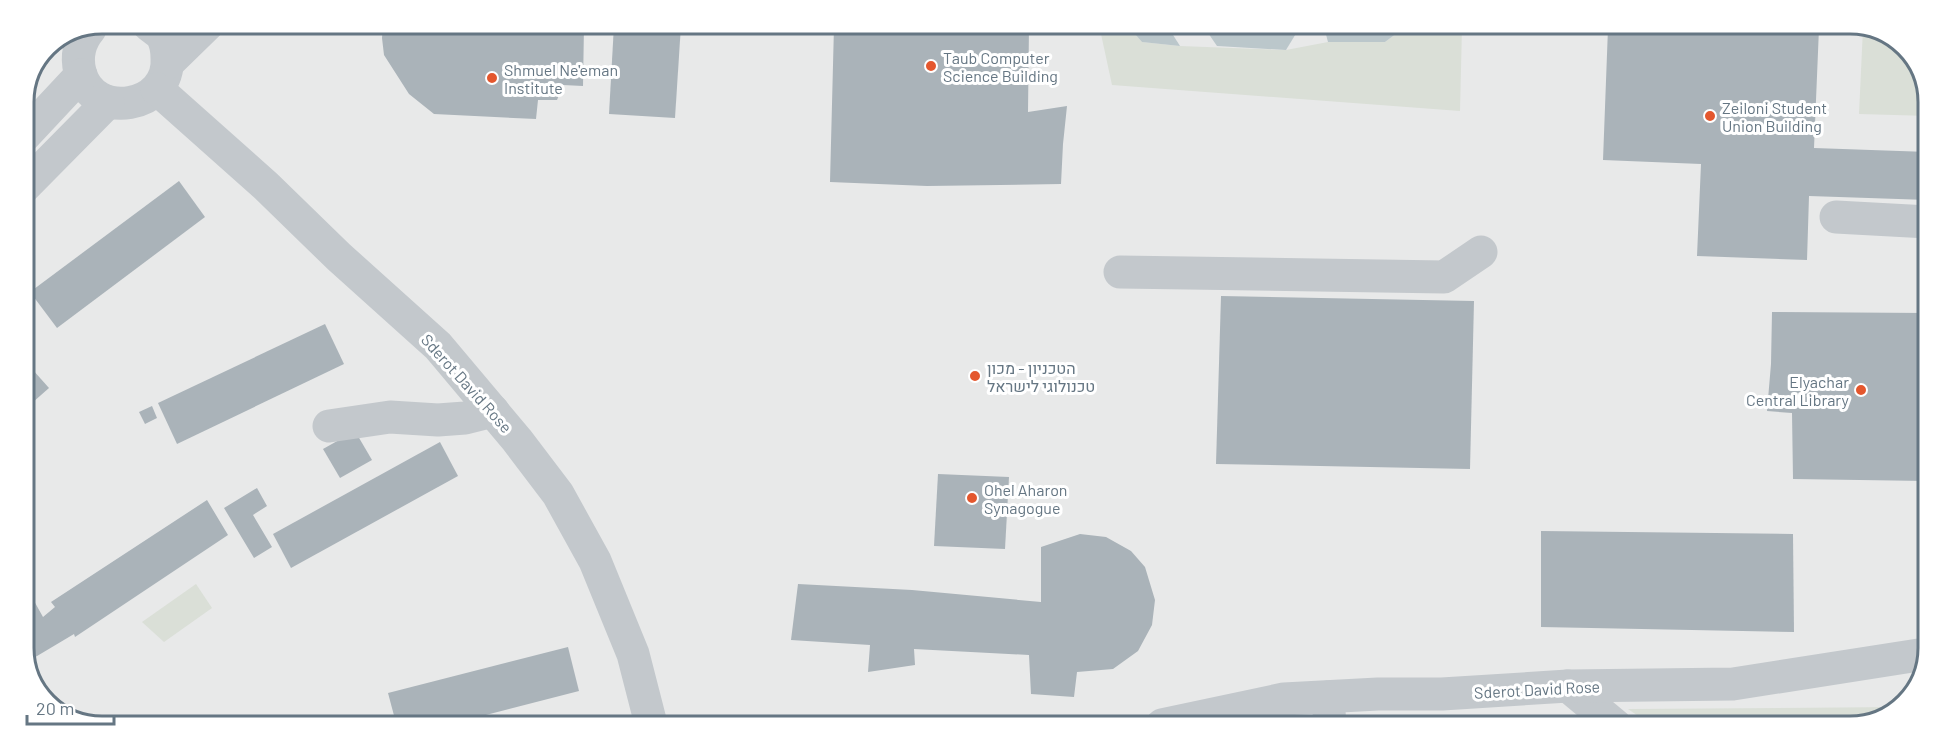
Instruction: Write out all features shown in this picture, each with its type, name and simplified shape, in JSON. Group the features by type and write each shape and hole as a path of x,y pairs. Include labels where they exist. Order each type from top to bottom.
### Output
{"street":[{"path":"160,34 167,48 162,76"},
{"path":"71,60 87,87 96,96 108,102 134,103 146,97 199,34"},
{"path":"34,120 79,49 84,38"},
{"name":"Sderot David Rose","path":"162,76 266,186 339,257 438,346 558,494 595,561 633,654 649,717"},
{"path":"34,177 108,102"},
{"path":"1836,217 1918,221"},
{"path":"1120,272 1444,277 1481,252"},
{"path":"329,426 390,417 438,420 465,418 493,411"},
{"name":"Sderot David Rose","path":"1200,717 1284,699 1329,712 1378,694 1442,694 1568,686 1733,684 1917,657"},
{"path":"1568,686 1605,717"}],"shaded area":[{"name":"הטכניון - מכון טכנולוגי לישראל","path":"103,34 1850,34 1872,38 1895,51 1904,61 1915,81 1918,98 1918,648 1915,670 1899,697 1888,705 1872,713 1850,717 103,717 81,713 54,697 40,674 35,653 34,103 40,77 54,54 65,46 89,36"},
{"path":"1101,34 1135,34 1142,42 1180,46 1286,50 1328,42 1385,42 1396,34 1462,34 1460,111 1112,85"},
{"path":"1135,34 1172,34 1180,46 1142,42"},
{"path":"1209,34 1296,34 1286,50 1217,46"},
{"path":"1326,34 1396,34 1385,42 1328,42"},
{"path":"1863,36 1888,46 1904,61 1915,81 1918,116 1859,114"},
{"path":"196,584 212,608 164,642 142,622"},
{"path":"1884,707 1872,713 1850,717 1640,717 1628,709"}],"building":[{"name":"Shmuel Ne'eman Institute","path":"382,34 584,34 583,86 563,85 557,100 538,100 536,119 434,114 409,94 384,55"},
{"name":"Shmuel Ne'eman Institute","path":"613,34 680,34 675,118 609,114"},
{"name":"Taub Computer Science Building","path":"834,34 1029,34 1028,112 1067,106 1061,184 927,186 830,182"},
{"name":"Zeiloni Student Union Building","path":"1608,34 1819,34 1814,148 1918,152 1918,200 1809,196 1807,260 1697,256 1701,164 1603,160"},
{"path":"179,181 205,217 57,328 34,298 34,289"},
{"path":"1221,296 1474,301 1470,469 1216,464"},
{"name":"Elyachar Central Library","path":"1772,312 1918,313 1918,481 1793,479 1792,413 1767,411"},
{"path":"325,324 344,364 177,444 158,403"},
{"path":"34,372 49,388 35,401"},
{"path":"152,406 157,418 145,424 139,412"},
{"path":"355,431 372,460 340,478 323,449"},
{"path":"440,442 458,476 291,568 273,534"},
{"name":"Ohel Aharon Synagogue","path":"938,474 1009,477 1005,549 934,546"},
{"path":"257,488 267,506 253,515 272,547 254,558 224,508"},
{"path":"207,500 228,535 75,637 74,634 36,657 35,603 43,617 55,607 51,602"},
{"path":"1541,531 1793,534 1794,632 1541,627"},
{"path":"1080,534 1106,537 1131,551 1145,567 1155,600 1152,625 1138,651 1113,669 1077,672 1074,697 1031,694 1029,655 914,649 915,665 868,672 870,645 791,640 798,584 912,590 1041,602 1041,547"},
{"path":"568,647 579,691 478,717 394,717 388,693"}],"place":[{"name":"Taub Computer Science Building","path":"931,66"},
{"name":"Shmuel Ne'eman Institute","path":"492,78"},
{"name":"Zeiloni Student Union Building","path":"1710,116"},
{"name":"הטכניון - מכון טכנולוגי לישראל","path":"975,376"},
{"name":"Elyachar Central Library","path":"1861,390"},
{"name":"Ohel Aharon Synagogue","path":"972,498"}]}
